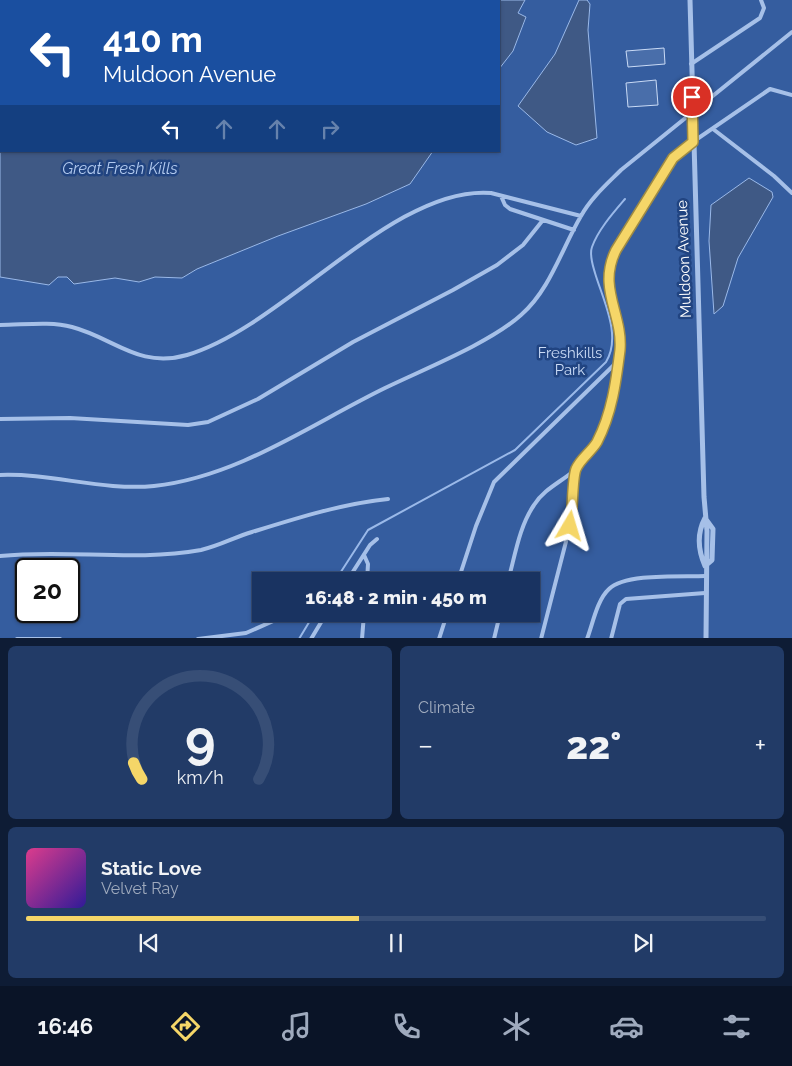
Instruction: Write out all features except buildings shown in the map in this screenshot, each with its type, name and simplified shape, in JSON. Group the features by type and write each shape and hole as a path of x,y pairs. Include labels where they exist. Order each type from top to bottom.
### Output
{"street":[{"name":"Muldoon Avenue","path":"690,0 705,518 706,638"}],"lane":[{"path":"691,64 760,18 764,8 761,0"},
{"path":"0,475 18,475 121,486 152,486 204,476 239,463 463,350 522,315 542,290 580,216 595,195 620,170 792,32"},
{"path":"510,572 520,536 533,506 542,494 576,469 595,444 608,418 618,361 619,333 608,283 610,264 616,250 673,158 770,89 792,95"},
{"path":"713,129 774,176 792,193"},
{"path":"0,324 72,327 143,357 172,358 188,354 257,320 388,227 417,211 464,194 476,192 501,196 580,216"},
{"path":"501,196 505,205 510,209 574,230"},
{"path":"0,419 70,418 188,425 208,422 258,399 353,342 497,265 523,245 543,220"},
{"path":"461,572 476,526 494,482 506,468 618,361"},
{"path":"541,638 570,526 576,469"},
{"path":"0,556 41,552 133,556 200,550 324,509 352,503 388,499"},
{"path":"353,572 377,539"},
{"path":"364,555 368,564 368,572"},
{"path":"587,638 603,596 616,584 634,580 705,576"},
{"path":"611,638 620,604 626,599 705,593"},
{"path":"198,638 246,633 271,622"},
{"path":"311,638 321,622"},
{"path":"362,638 363,622"},
{"path":"439,638 444,622"},
{"path":"494,638 498,622"},
{"path":"17,638 60,638"}],"green space":[{"name":"Freshkills Park","path":"525,0 792,0 792,638 0,638 0,277 49,285 57,277 67,277 74,284 115,278 139,282 155,277 182,278 197,269 278,236 366,204 410,184 432,152 500,152 500,68 513,51 526,18 518,13"}],"water":[{"path":"500,0 525,0 518,13 526,17 513,51 500,68"},
{"path":"579,0 587,0 590,4 588,30 597,138 576,145 547,132 518,106 555,54"},
{"name":"Great Fresh Kills","path":"0,152 432,152 410,184 366,204 278,236 197,269 182,278 155,277 139,282 115,278 74,284 67,277 58,277 49,285 0,277"},
{"path":"749,178 772,192 773,197 738,258 723,306 714,314 709,241 711,205"}],"waterway":[{"path":"341,572 368,530 515,450 606,362 610,352 612,330 610,318 592,264 591,250 602,228 625,199"},
{"path":"300,638 309,622"}],"route":[{"path":"570,526 574,503 576,469 587,456 603,430 612,404 615,385 620,344 618,324 609,292 608,276 610,264 616,250 661,175 673,158 693,142 692,97"}]}
